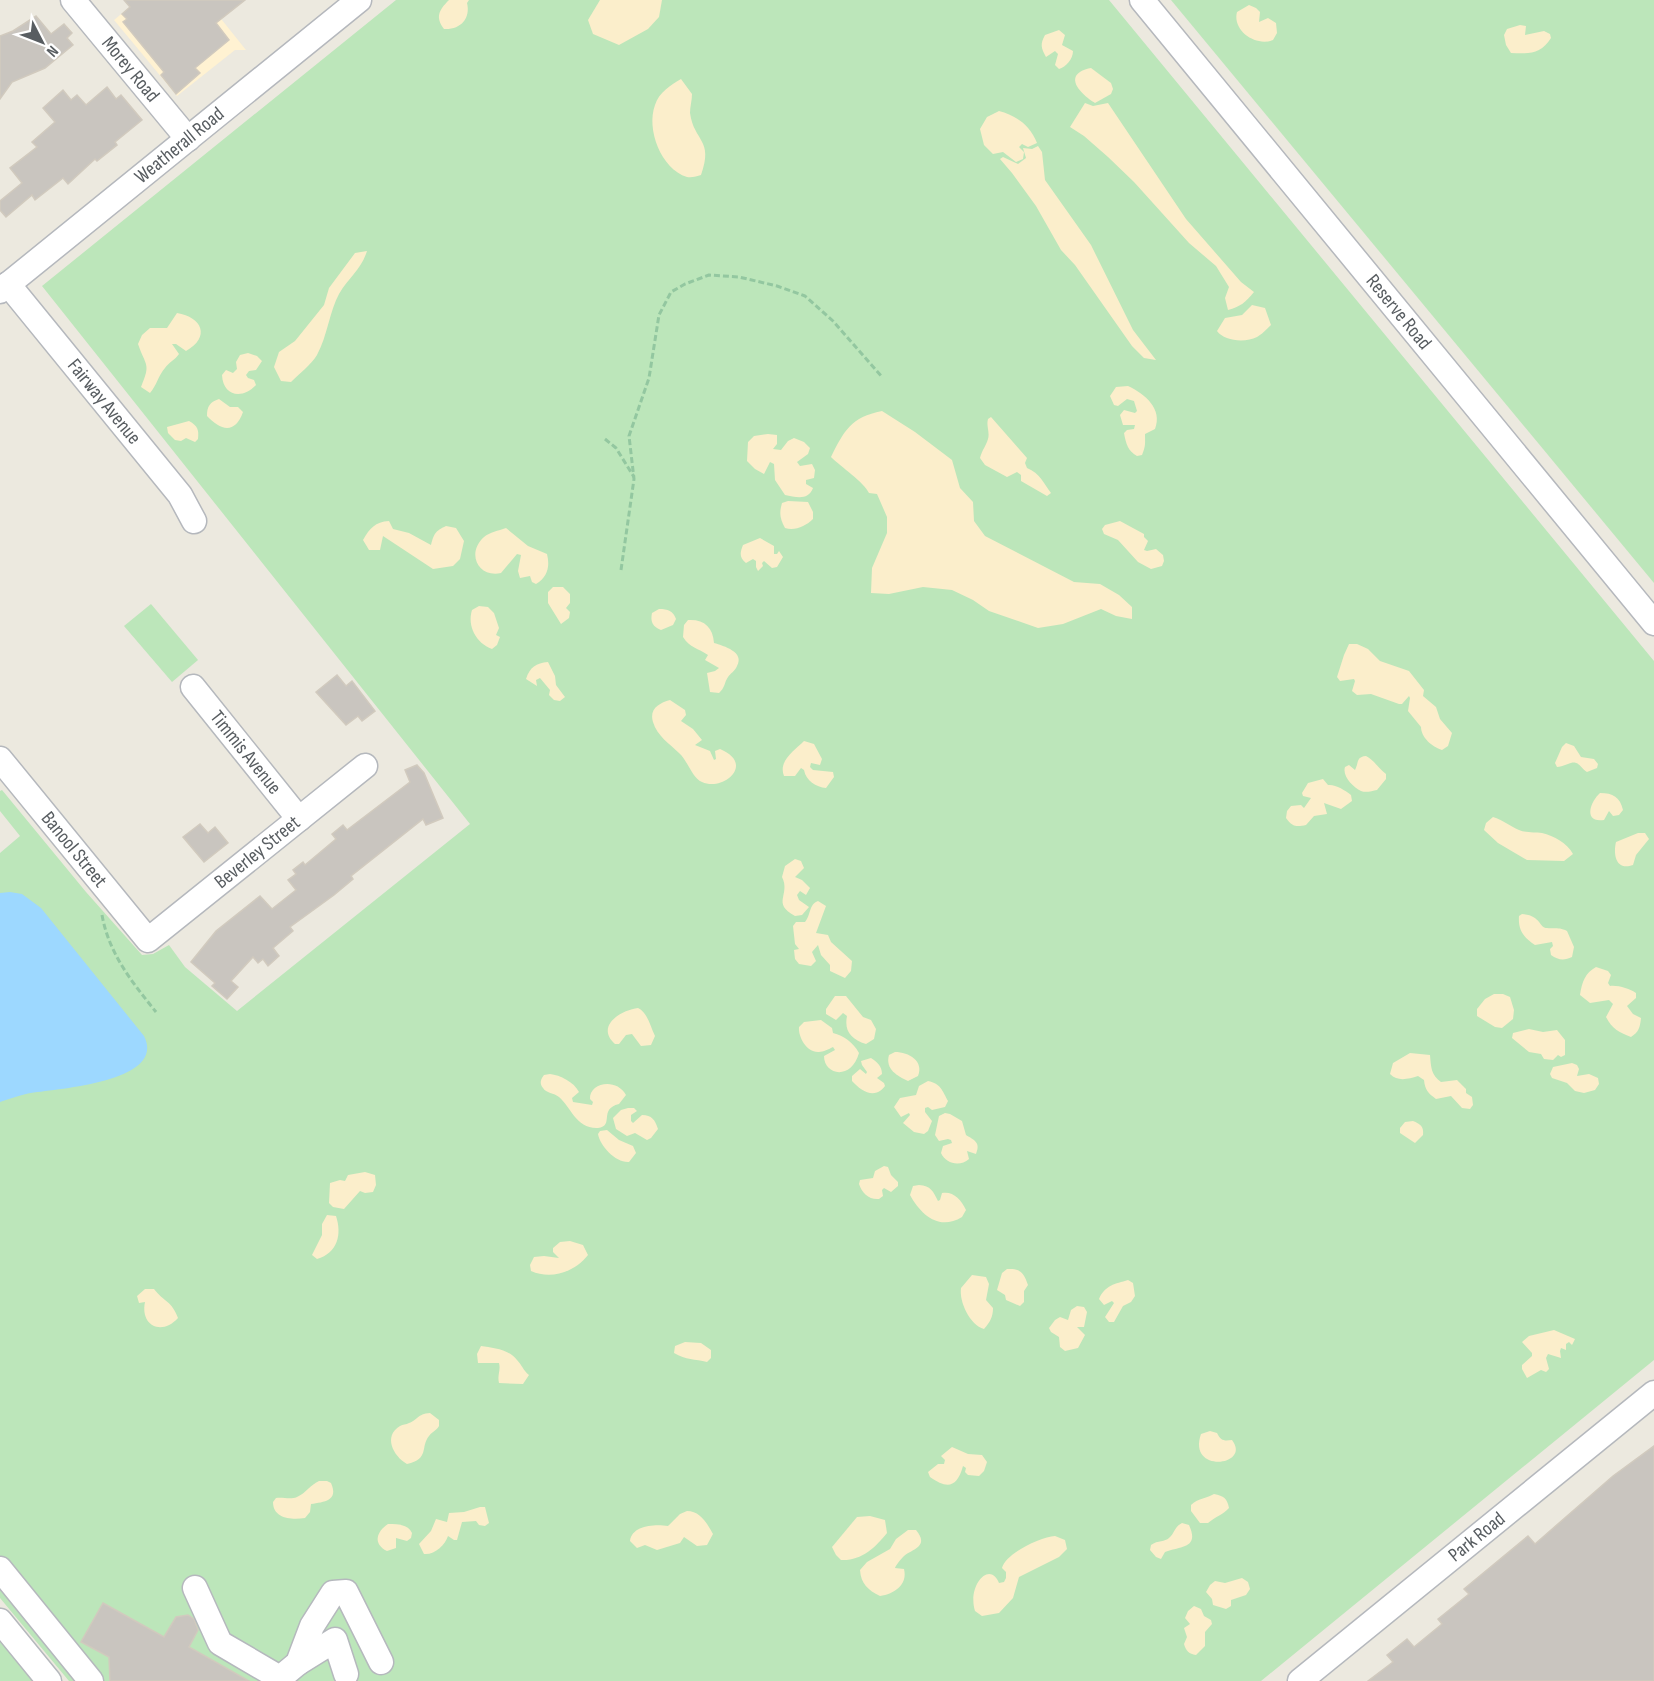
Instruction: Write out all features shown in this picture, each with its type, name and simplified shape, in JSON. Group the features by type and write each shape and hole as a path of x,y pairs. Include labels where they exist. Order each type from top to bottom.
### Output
{"street":[{"name":"Morey Road","path":"73,0 188,139"},
{"name":"Weatherall Road","path":"4,287 358,0"},
{"name":"Reserve Road","path":"1142,0 1654,623"},
{"name":"Fairway Avenue","path":"4,287 180,495 194,521"},
{"name":"Timmis Avenue","path":"193,687 299,819"},
{"name":"Banool Street","path":"0,759 148,940"},
{"name":"Beverley Street","path":"148,940 365,766"},
{"name":"Park Road","path":"1300,1681 1654,1393"},
{"path":"0,1569 91,1681"},
{"path":"195,1588 220,1643 256,1666 280,1678 298,1670 334,1640 346,1674"},
{"path":"298,1670 312,1626 333,1593 346,1592 381,1662"},
{"path":"0,1621 49,1681"}],"path":[{"path":"621,570 634,479 629,436 649,378 659,315 671,292 709,275 739,277 777,286 805,296 833,321 882,377"},
{"path":"605,439 616,448 634,479"},
{"path":"102,883 100,906 106,936 127,976 156,1012"}],"shaded area":[{"path":"138,0 206,0 246,50 235,50 177,96 114,20"}],"green space":[{"path":"396,0 1109,0 1654,661 1654,1360 1261,1681 69,1681 0,1598 0,853 20,836 0,811 0,791 2,790 86,892 142,955 153,954 169,945 185,967 237,1011 470,824 42,286"},
{"path":"1171,0 1654,0 1654,583"},
{"path":"151,604 198,660 172,682 124,626"},
{"path":"0,1607 61,1681 0,1681"}],"sand":[{"path":"449,0 469,0 468,9 463,22 455,28 444,29 439,14"},
{"path":"600,0 662,0 659,17 648,29 619,45 593,34 588,20"},
{"path":"1249,5 1260,12 1259,22 1268,18 1276,23 1277,33 1273,40 1266,42 1253,39 1242,31 1236,19 1237,12"},
{"path":"1520,25 1526,26 1525,35 1544,31 1550,34 1551,38 1543,47 1534,52 1511,53 1504,35 1507,29"},
{"path":"1059,30 1065,35 1062,45 1073,51 1069,62 1059,69 1055,65 1058,54 1055,51 1046,57 1042,41 1045,35"},
{"path":"1091,68 1111,83 1113,89 1111,94 1095,103 1079,90 1075,79 1082,71"},
{"path":"681,79 692,94 690,113 692,123 702,141 705,154 701,175 693,177 678,173 670,166 663,157 654,136 653,115 659,96"},
{"path":"1085,103 1093,106 1108,103 1186,219 1241,282 1254,292 1245,301 1228,310 1225,298 1229,287 1216,266 1189,243 1108,157 1070,127"},
{"path":"999,111 1022,122 1031,131 1037,143 1028,147 1022,144 1019,147 1024,152 1023,159 1016,162 1003,152 993,154 984,145 980,129 987,117"},
{"path":"1038,146 1042,152 1045,180 1091,245 1133,330 1156,360 1144,358 1132,346 1075,265 1061,250 1036,206 1000,159 1003,157 1018,164 1026,158 1023,148 1032,149"},
{"path":"367,251 362,263 336,300 317,355 291,382 281,381 274,367 279,352 295,341 324,305 329,288 355,253"},
{"path":"1252,305 1265,308 1271,325 1260,335 1247,340 1235,340 1217,331 1225,318 1242,315"},
{"path":"177,313 186,315 197,323 201,334 199,340 186,351 172,344 179,354 163,371 150,393 141,387 147,369 138,344 142,335 150,328 167,328"},
{"path":"248,353 257,356 262,361 256,370 249,371 246,375 254,380 256,385 245,393 234,394 226,388 222,375 226,370 233,373 237,369 236,362 240,355"},
{"path":"1128,386 1141,393 1151,403 1157,415 1155,429 1145,434 1142,455 1137,456 1128,447 1124,433 1134,429 1135,425 1123,425 1120,415 1124,410 1135,413 1137,411 1134,401 1127,399 1118,406 1114,405 1110,396 1116,387"},
{"path":"219,399 230,407 238,407 243,412 232,427 217,425 207,416 210,405"},
{"path":"882,411 952,460 960,488 973,502 974,521 985,536 1074,582 1100,584 1119,595 1132,607 1132,619 1116,616 1101,609 1063,624 1038,628 989,611 952,590 923,587 889,594 871,593 872,568 887,533 887,517 877,494 869,493 857,479 831,457 840,440 856,421"},
{"path":"991,417 1027,458 1025,463 1027,468 1038,476 1051,493 1047,496 1021,481 1021,475 1017,472 1007,477 985,465 980,458 988,439 988,419"},
{"path":"189,421 198,431 198,439 195,442 186,438 181,441 175,440 168,433 167,427"},
{"path":"777,435 777,444 773,449 781,450 788,441 794,438 804,442 810,448 808,454 797,462 800,466 812,464 815,470 814,478 806,480 806,484 813,488 808,495 793,497 785,495 775,480 774,464 770,462 764,474 747,461 748,442 754,436"},
{"path":"808,502 813,512 813,519 800,527 785,528 780,510 782,503"},
{"path":"389,521 393,529 409,533 431,545 437,531 446,526 456,528 464,541 460,559 453,566 433,569 383,536 380,550 369,550 363,540 368,532 376,524"},
{"path":"1120,521 1144,534 1148,541 1144,550 1156,549 1163,555 1162,566 1151,569 1138,562 1118,540 1104,534 1102,529 1105,525"},
{"path":"506,528 528,546 547,554 547,571 536,584 532,582 530,576 520,578 518,571 521,555 517,554 501,573 486,572 477,563 475,557 479,543 486,535"},
{"path":"760,538 774,546 774,554 779,551 783,557 777,567 772,568 764,561 758,571 756,561 753,559 746,563 742,559 743,545"},
{"path":"553,587 563,587 570,594 570,603 566,608 570,612 569,618 561,624 548,603 548,592"},
{"path":"479,606 488,607 494,613 499,628 496,635 500,637 497,645 492,649 481,643 472,628 472,610"},
{"path":"659,609 672,612 676,619 673,625 661,630 654,626 651,619 652,613"},
{"path":"688,620 699,621 707,625 714,643 732,650 738,657 736,668 719,693 710,692 707,673 719,668 705,660 708,655 691,646 683,637 684,625"},
{"path":"1349,644 1357,644 1368,649 1380,661 1409,671 1424,690 1423,696 1436,707 1440,719 1452,733 1448,746 1442,750 1438,749 1425,738 1421,727 1408,711 1409,696 1402,704 1399,704 1371,694 1357,695 1352,691 1354,679 1340,681 1337,677"},
{"path":"548,662 555,676 556,685 565,697 560,701 554,700 549,695 550,690 540,678 536,680 537,686 526,679 534,666"},
{"path":"670,700 685,710 686,715 681,721 693,729 702,740 695,745 710,751 714,760 716,759 715,751 720,749 730,755 735,762 736,769 726,780 710,784 699,780 682,756 657,731 652,714 659,705"},
{"path":"804,741 814,744 822,759 820,765 811,763 810,767 813,770 833,772 834,777 826,788 812,783 801,768 795,776 784,776 785,761"},
{"path":"1566,743 1574,746 1581,757 1594,759 1598,764 1597,768 1587,772 1574,763 1557,767 1555,763"},
{"path":"1366,756 1386,774 1386,779 1377,790 1365,792 1352,784 1344,770 1349,765 1355,770 1359,759"},
{"path":"1323,779 1328,785 1337,786 1349,793 1352,801 1341,809 1324,803 1327,814 1314,816 1306,825 1297,826 1290,823 1286,818 1291,806 1301,805 1304,808 1311,798 1303,796 1302,793 1308,783"},
{"path":"1600,793 1612,795 1618,799 1623,810 1619,815 1613,816 1609,811 1604,820 1593,818 1590,811 1591,806"},
{"path":"1493,817 1522,831 1551,836 1564,843 1573,854 1564,861 1527,860 1498,843 1484,830 1486,823"},
{"path":"1638,833 1645,833 1649,839 1636,855 1633,865 1619,864 1615,852 1616,842"},
{"path":"795,859 801,861 804,868 795,877 810,888 806,895 800,891 797,895 799,900 809,907 802,915 795,916 784,907 782,877 785,866"},
{"path":"818,901 826,906 816,933 828,935 831,942 852,961 851,971 845,978 830,971 830,965 821,955 818,945 812,952 816,961 811,966 799,964 795,959 794,950 799,949 795,944 793,926 796,922 805,922 813,905"},
{"path":"1522,914 1533,917 1544,927 1567,931 1574,947 1572,957 1556,958 1551,955 1552,942 1535,945 1527,939 1519,925 1519,916"},
{"path":"1596,967 1608,971 1611,975 1608,983 1610,986 1617,986 1636,993 1636,998 1627,1006 1633,1014 1641,1018 1639,1029 1631,1037 1616,1030 1608,1021 1606,1017 1613,1004 1609,1000 1590,1003 1580,995 1585,978"},
{"path":"1494,994 1510,997 1514,1010 1513,1019 1502,1028 1495,1027 1477,1016 1477,1009 1485,999"},
{"path":"835,996 846,996 863,1017 871,1020 876,1029 874,1039 866,1044 853,1037 848,1030 847,1016 843,1013 836,1020 826,1014 826,1009"},
{"path":"638,1008 646,1016 655,1036 651,1045 641,1046 632,1034 626,1035 619,1044 615,1044 608,1031 609,1025 624,1012"},
{"path":"821,1020 832,1028 833,1033 844,1038 857,1049 859,1053 850,1068 844,1071 833,1071 825,1062 824,1056 835,1050 833,1047 822,1052 815,1052 802,1040 799,1027 804,1022"},
{"path":"1529,1029 1543,1032 1557,1030 1565,1040 1565,1055 1561,1057 1558,1055 1553,1060 1544,1059 1541,1054 1529,1052 1512,1038 1513,1033"},
{"path":"895,1052 914,1058 919,1066 918,1076 908,1081 890,1068 889,1055"},
{"path":"1410,1053 1430,1055 1433,1074 1441,1082 1457,1080 1466,1089 1466,1093 1472,1097 1473,1105 1470,1109 1462,1108 1451,1096 1436,1099 1427,1091 1424,1080 1418,1076 1407,1079 1393,1077 1390,1074 1393,1063"},
{"path":"871,1058 880,1066 882,1074 877,1078 885,1086 877,1093 864,1091 852,1081 852,1076 860,1069 866,1074 861,1061"},
{"path":"1572,1063 1579,1069 1577,1076 1589,1074 1598,1078 1599,1084 1595,1090 1584,1093 1575,1091 1567,1083 1552,1078 1550,1074 1553,1067"},
{"path":"550,1074 566,1080 577,1088 579,1092 572,1098 573,1102 592,1105 591,1093 604,1084 622,1089 626,1095 619,1104 609,1110 606,1124 603,1127 590,1127 579,1121 559,1097 543,1088 542,1078"},
{"path":"928,1081 938,1086 948,1101 945,1107 932,1110 925,1108 925,1112 932,1121 928,1131 924,1134 914,1132 903,1123 910,1115 909,1113 901,1117 894,1107 900,1098 916,1095 919,1086"},
{"path":"634,1108 637,1111 631,1115 633,1123 642,1115 651,1117 658,1129 651,1138 647,1140 635,1133 627,1136 616,1129 613,1118 621,1110"},
{"path":"945,1113 962,1121 966,1135 977,1144 976,1154 967,1151 969,1159 962,1163 950,1162 941,1153 943,1146 952,1143 948,1139 939,1141 935,1135 939,1116"},
{"path":"1413,1121 1423,1129 1423,1135 1415,1143 1400,1133 1400,1128 1405,1122"},
{"path":"607,1130 619,1140 633,1146 636,1153 629,1162 614,1157 602,1144 598,1134 600,1131"},
{"path":"884,1166 888,1167 891,1175 898,1182 898,1186 891,1192 884,1188 883,1196 879,1199 872,1198 862,1190 860,1180 873,1178 875,1171"},
{"path":"365,1172 375,1175 376,1185 373,1192 360,1191 344,1209 333,1207 329,1203 330,1183 345,1181 348,1175"},
{"path":"919,1185 931,1190 938,1201 942,1193 950,1193 956,1197 966,1210 962,1217 946,1222 932,1219 925,1214 910,1195 913,1186"},
{"path":"327,1215 336,1216 339,1229 337,1242 330,1252 317,1259 312,1255 322,1235 322,1224"},
{"path":"570,1241 583,1245 588,1255 583,1261 562,1273 547,1275 531,1271 530,1265 534,1257 559,1258 553,1252 553,1248 560,1242"},
{"path":"1007,1269 1021,1272 1028,1285 1024,1291 1024,1302 1020,1306 1006,1300 1005,1295 997,1290 1002,1273"},
{"path":"972,1275 986,1277 989,1284 986,1300 993,1311 984,1329 970,1318 962,1300 961,1288"},
{"path":"1128,1280 1133,1283 1135,1296 1131,1302 1123,1306 1114,1322 1109,1322 1105,1317 1114,1303 1112,1301 1104,1305 1099,1299 1101,1294 1107,1288"},
{"path":"145,1289 154,1289 176,1312 178,1318 172,1323 159,1327 149,1322 144,1310 145,1302 139,1303 137,1296"},
{"path":"1077,1306 1084,1307 1087,1312 1084,1327 1077,1327 1085,1335 1078,1348 1065,1351 1060,1347 1059,1337 1049,1328 1060,1317 1068,1320 1071,1310"},
{"path":"1554,1330 1575,1339 1572,1345 1569,1342 1566,1344 1566,1350 1561,1348 1561,1358 1548,1354 1546,1358 1549,1369 1546,1372 1541,1370 1527,1378 1522,1365 1532,1356 1532,1353 1522,1342 1529,1336"},
{"path":"685,1342 701,1343 711,1350 711,1358 707,1362 674,1353 675,1346"},
{"path":"481,1346 514,1356 529,1375 523,1384 499,1383 499,1363 478,1363 477,1354"},
{"path":"430,1413 439,1420 439,1426 426,1440 422,1456 407,1464 394,1451 392,1435 400,1426"},
{"path":"1210,1431 1217,1433 1223,1440 1232,1440 1236,1449 1234,1456 1219,1462 1203,1455 1199,1447 1201,1434"},
{"path":"952,1447 968,1454 982,1455 987,1462 984,1471 979,1476 968,1475 963,1466 958,1479 946,1485 930,1477 928,1472 938,1464 944,1464 945,1460 941,1456"},
{"path":"319,1481 331,1483 332,1497 329,1500 311,1504 310,1512 305,1518 284,1517 276,1512 273,1502 276,1498 297,1497"},
{"path":"1214,1494 1224,1498 1229,1508 1208,1523 1200,1523 1191,1511 1191,1505"},
{"path":"485,1507 489,1523 485,1526 479,1525 476,1521 462,1522 457,1540 448,1536 439,1549 424,1554 419,1544 431,1531 436,1519 447,1522 449,1513 464,1512"},
{"path":"687,1511 699,1515 711,1530 713,1534 707,1545 697,1546 684,1537 680,1543 657,1550 645,1545 637,1548 630,1541 639,1529 657,1525 668,1526 680,1514"},
{"path":"870,1516 885,1520 887,1533 878,1544 861,1556 841,1560 832,1547 857,1517"},
{"path":"1182,1523 1189,1525 1192,1533 1190,1543 1165,1552 1161,1559 1156,1557 1150,1550 1151,1545 1167,1539"},
{"path":"388,1524 405,1526 412,1533 411,1538 407,1541 396,1538 396,1548 387,1551 380,1545 378,1538"},
{"path":"908,1530 916,1530 920,1536 920,1544 904,1556 895,1568 904,1569 904,1580 899,1588 880,1596 866,1586 860,1570 867,1562 890,1549 896,1539"},
{"path":"1055,1536 1065,1540 1067,1549 1059,1557 1019,1577 1013,1598 999,1613 982,1616 975,1611 974,1592 985,1575 990,1574 999,1583 1004,1582 1006,1572 1002,1568 1010,1557 1033,1543"},
{"path":"1242,1578 1248,1582 1250,1589 1246,1595 1231,1600 1231,1606 1226,1609 1213,1605 1212,1599 1206,1592 1210,1585 1215,1581 1225,1583"},
{"path":"1194,1606 1201,1609 1212,1624 1205,1632 1205,1646 1196,1655 1188,1652 1184,1644 1187,1637 1184,1628 1190,1624 1185,1618"}],"water":[{"path":"0,893 22,894 41,908 144,1036 147,1052 139,1065 124,1074 103,1081 26,1094 0,1102"}],"building":[{"path":"124,0 245,0 216,23 229,40 195,68 200,73 176,94 161,75 164,72 123,22 127,19 122,14 130,7"},
{"path":"36,16 51,34 64,24 72,33 67,38 73,45 45,68 12,82 0,99 0,36 13,31"},
{"path":"107,87 116,99 121,95 142,120 115,142 117,145 97,161 95,159 68,184 63,178 35,200 32,195 6,217 0,210 0,201 22,183 10,168 37,147 32,142 55,122 43,108 63,90 71,100 77,95 86,105"},
{"path":"337,675 346,686 352,681 375,711 362,721 358,716 346,725 316,692"},
{"path":"417,765 424,773 443,818 426,825 423,819 351,876 353,879 334,895 290,927 293,931 273,948 279,956 268,966 263,959 258,963 253,957 231,981 238,987 227,999 212,986 215,983 191,962 216,931 260,896 272,909 296,890 288,880 296,874 293,870 303,862 305,865 336,839 332,834 343,825 347,830 410,782 405,770"},
{"path":"200,824 208,833 215,827 228,843 204,862 183,837"},
{"path":"1654,1446 1654,1681 1368,1681 1393,1662 1387,1655 1407,1639 1414,1647 1442,1624 1438,1619 1469,1594 1464,1589 1528,1536 1535,1544 1613,1476"},
{"path":"103,1603 164,1637 176,1617 188,1615 194,1619 198,1630 189,1647 249,1681 110,1681 109,1657 81,1642"}]}
